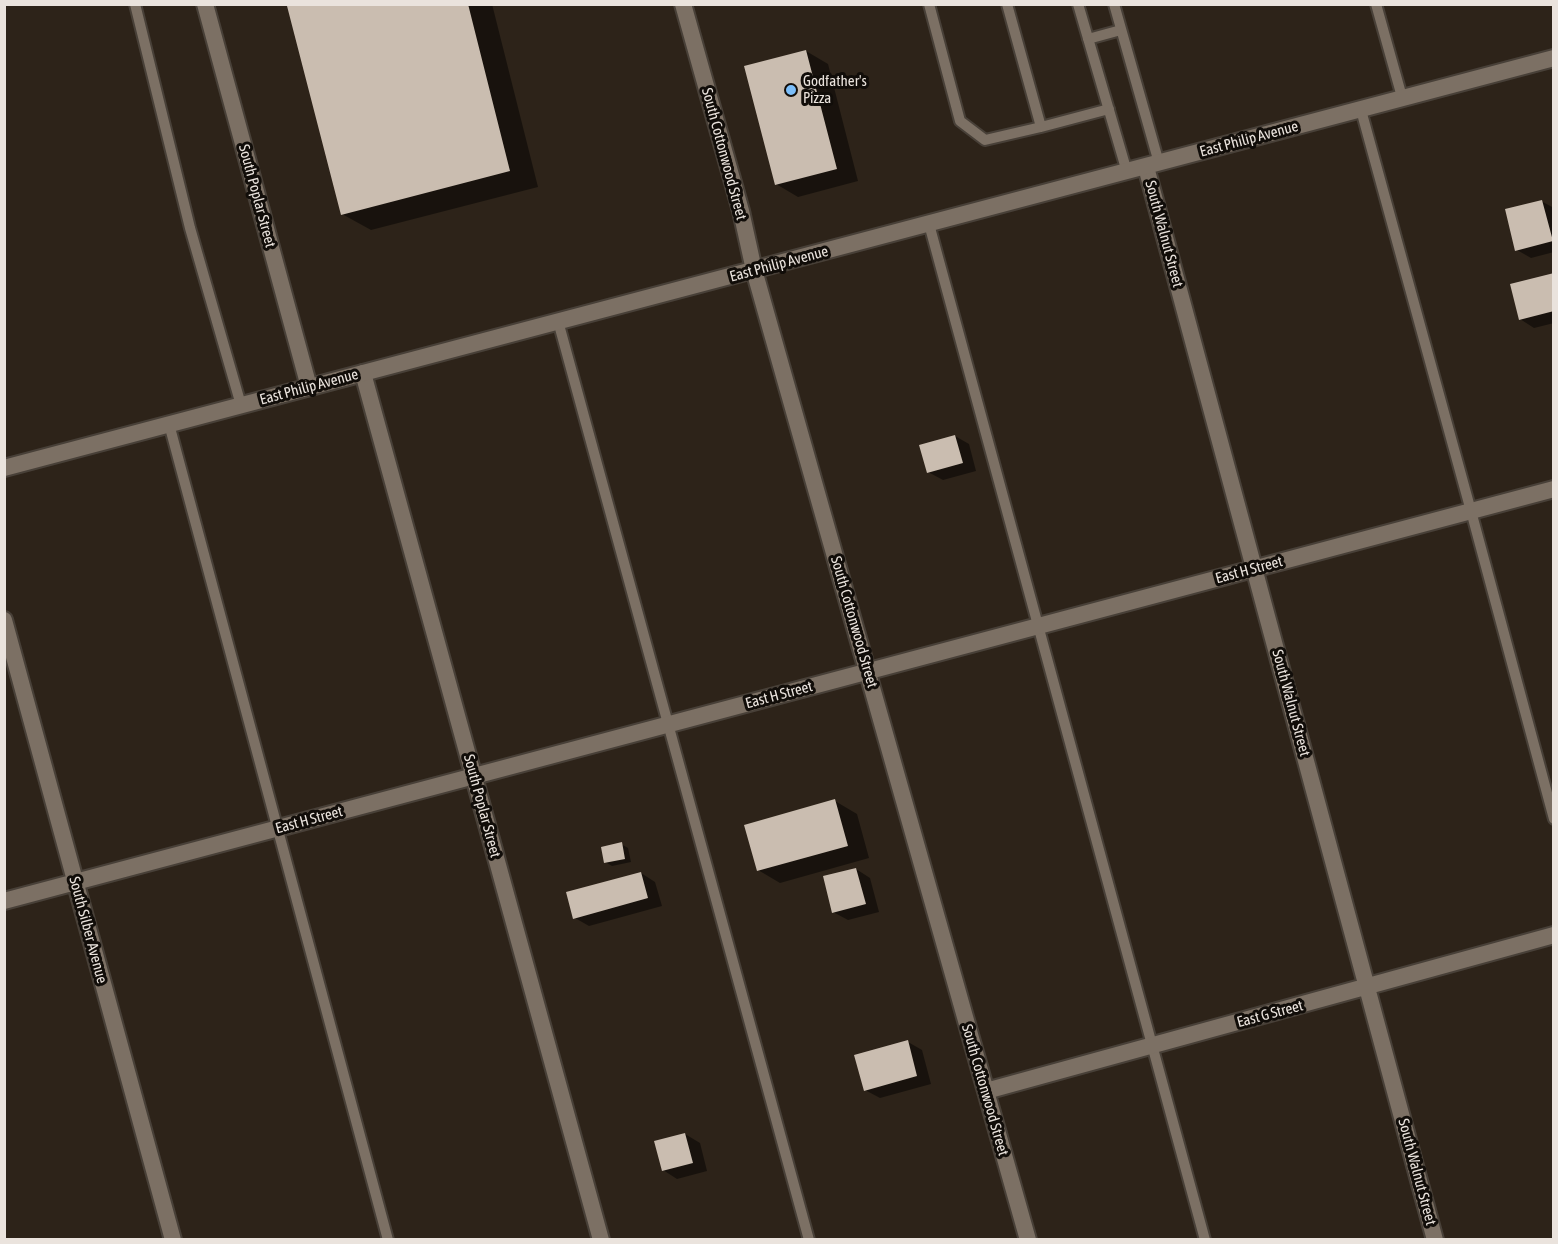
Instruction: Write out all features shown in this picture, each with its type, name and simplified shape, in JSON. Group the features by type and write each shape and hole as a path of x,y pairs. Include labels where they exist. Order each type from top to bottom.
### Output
{"street":[{"name":"South Poplar Street","path":"205,4 309,387"},
{"name":"South Cottonwood Street","path":"683,4 741,211 754,270 1028,1239"},
{"name":"East Philip Avenue","path":"4,468 1554,58"},
{"name":"South Walnut Street","path":"1152,165 1255,569 1436,1239"},
{"name":"South Poplar Street","path":"363,373 601,1239"},
{"name":"East H Street","path":"4,901 1554,489"},
{"name":"South Silber Avenue","path":"4,620 173,1239"},
{"name":"East G Street","path":"986,1091 1554,935"}],"lane":[{"path":"135,4 190,228 241,405"},
{"path":"929,4 960,121 985,140 1108,109"},
{"path":"1007,4 1041,127"},
{"path":"1078,4 1127,172"},
{"path":"1114,4 1152,165"},
{"path":"1376,4 1402,97"},
{"path":"1088,39 1121,30"},
{"path":"1361,110 1554,819"},
{"path":"929,224 1205,1239"},
{"path":"558,321 809,1239"},
{"path":"169,424 388,1239"}],"building":[{"path":"294,4 468,4 510,171 341,215 287,6"},
{"path":"806,50 837,169 775,185 744,66"},
{"path":"1542,200 1553,241 1515,251 1505,209"},
{"path":"1554,273 1554,311 1519,320 1510,284"},
{"path":"955,435 963,463 927,473 919,445"},
{"path":"835,799 848,846 757,871 744,825"},
{"path":"622,842 625,859 604,863 601,847"},
{"path":"856,868 866,904 832,913 823,876"},
{"path":"641,872 648,898 573,919 566,892"},
{"path":"908,1040 917,1076 864,1091 854,1055"},
{"path":"685,1133 693,1163 662,1171 654,1141"}],"place":[{"name":"Godfather's Pizza","path":"791,90"}]}
